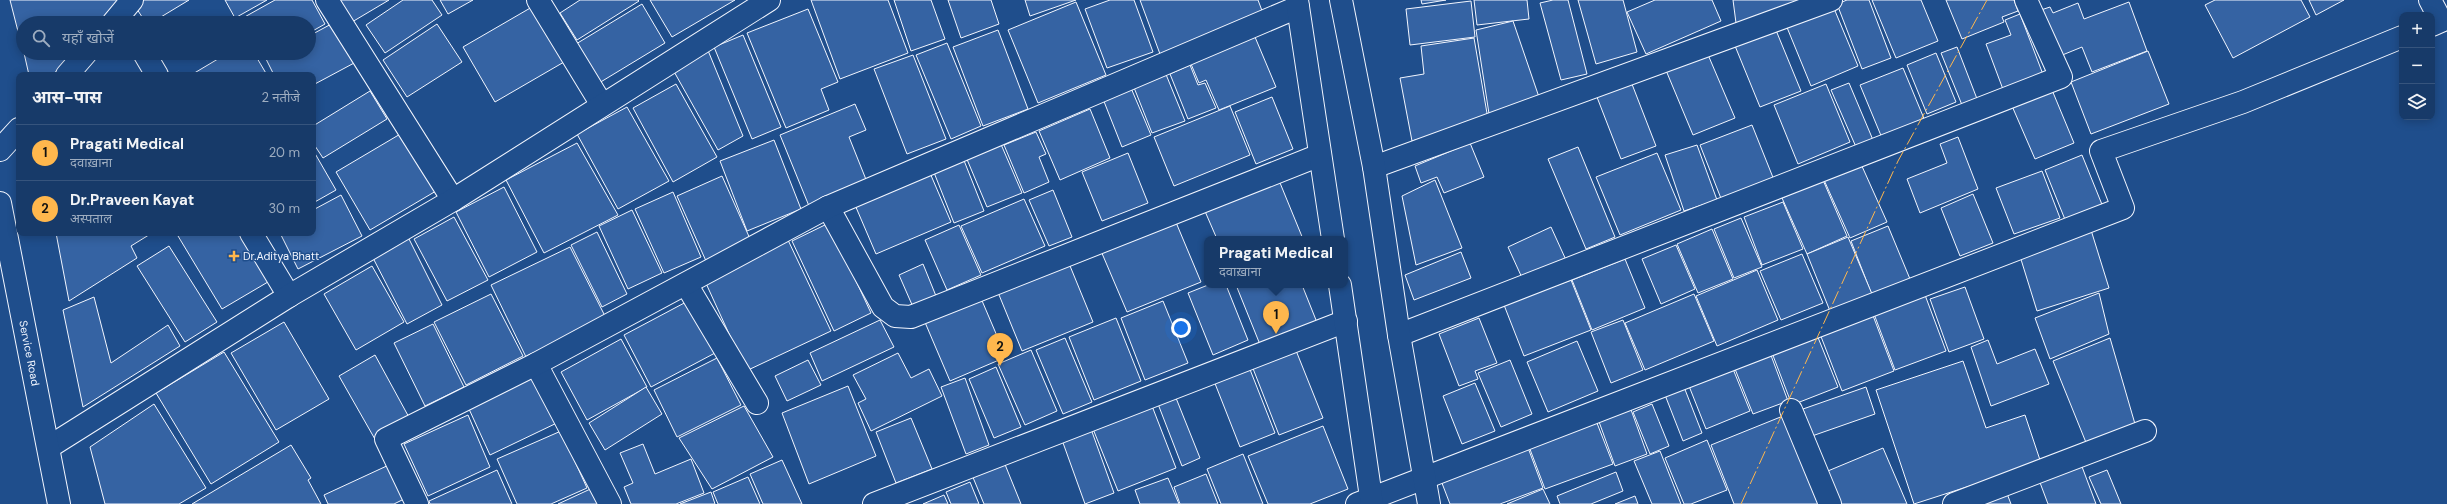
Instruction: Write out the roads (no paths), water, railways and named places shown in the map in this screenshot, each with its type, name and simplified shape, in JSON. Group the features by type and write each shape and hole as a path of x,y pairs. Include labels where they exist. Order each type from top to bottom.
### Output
{"street":[{"path":"327,0 454,200"},
{"path":"538,0 602,105"},
{"path":"1341,0 1374,167 1398,336 1429,504"},
{"path":"1374,167 1832,0"},
{"path":"1398,336 2061,77 2026,0"},
{"path":"2430,0 2441,21 2435,24"},
{"path":"49,448 289,296 454,200 755,4"},
{"path":"417,504 386,440 536,364 828,207 1298,4 1333,236"},
{"path":"1340,288 1346,321 1367,502 1425,477 2123,208 2101,151 2243,102 2399,38"},
{"path":"70,72 80,60"},
{"path":"148,60 155,72"},
{"path":"0,150 16,132"},
{"path":"828,207 883,307 895,316 911,317 1320,155"},
{"name":"Service Road","path":"0,203 59,504"},
{"path":"253,236 289,296"},
{"path":"686,284 756,403"},
{"path":"874,504 1346,321"},
{"path":"536,364 610,504"},
{"path":"1791,410 1830,504"},
{"path":"1954,504 2145,431"}],"place":[{"name":"Dr.Aditya Bhatt","path":"234,256"},
{"name":"Pragati Medical","path":"1276,334"},
{"name":"Dr.Praveen Kayat","path":"1000,366"}]}
